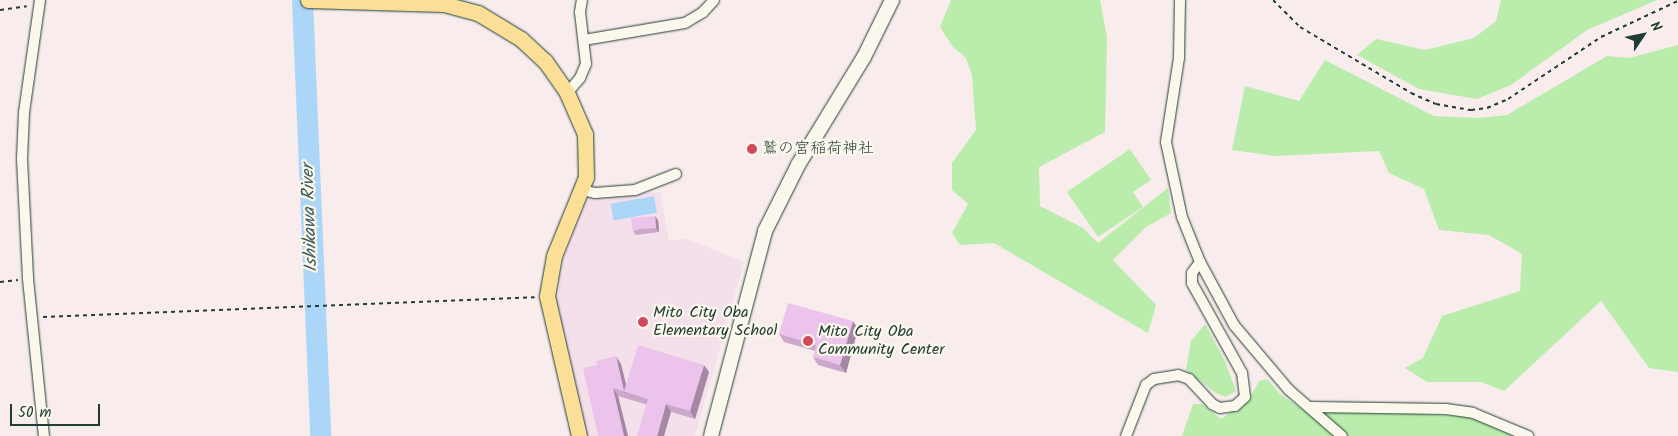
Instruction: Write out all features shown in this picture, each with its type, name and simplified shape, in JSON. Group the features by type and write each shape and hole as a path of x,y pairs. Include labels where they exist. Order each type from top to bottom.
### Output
{"main road":[{"path":"309,0 444,4 478,13 521,39 544,61 567,93 580,117 586,144 582,190 554,256 547,296 579,436"},
{"path":"711,436 765,231 798,164 864,57 892,0"}],"street":[{"path":"567,93 580,78 586,64 580,12 582,0"},
{"path":"584,40 685,22 704,12 714,0"},
{"path":"1180,0 1179,58 1166,142 1182,217 1200,262 1234,325 1289,390 1312,406 1342,436"},
{"path":"40,2 24,113 22,159 28,279 44,436"},
{"path":"582,190 595,193 635,190 676,174"},
{"path":"1126,436 1146,385 1154,379 1178,375 1189,379 1212,404 1220,408 1236,406 1245,397 1242,373 1192,283 1192,273 1200,262"},
{"path":"1312,406 1446,409 1473,414 1528,436"}],"path":[{"path":"1273,0 1300,27 1411,93 1436,104 1471,110 1487,108 1508,99 1601,36 1678,1"},
{"path":"0,10 40,2"},
{"path":"0,282 28,279"},
{"path":"32,317 547,296"}],"shaded area":[{"name":"Mito City Oba Elementary School","path":"660,192 669,240 688,239 744,262 695,436 588,436 557,303 563,259 589,197"}],"green space":[{"path":"951,0 1100,0 1107,37 1105,132 1039,167 1040,206 1083,228 1098,243 1168,188 1171,213 1146,227 1113,260 1156,305 1148,333 994,243 960,245 952,233 968,204 952,190 952,163 976,130 972,75 966,58 953,47 940,27"},
{"path":"1501,0 1657,0 1587,30 1511,85 1477,99 1419,89 1357,55 1376,39 1425,50 1474,38 1496,21"},
{"path":"1678,45 1678,372 1649,368 1601,301 1504,391 1481,382 1427,382 1405,368 1423,358 1442,316 1520,291 1522,254 1489,235 1439,230 1424,189 1389,173 1379,151 1276,156 1232,150 1245,86 1299,101 1325,60 1434,116 1478,118 1507,115 1607,56 1629,58"},
{"path":"1130,149 1151,180 1133,192 1143,207 1098,237 1067,192"},
{"path":"1205,324 1225,361 1236,391 1226,397 1216,393 1186,370 1191,341"},
{"path":"1267,379 1281,395 1308,413 1376,411 1470,417 1517,436 1182,436 1193,404 1202,404 1221,419 1249,399 1259,381"}],"water":[{"path":"654,196 657,213 614,220 611,204"}],"building":[{"path":"655,216 656,228 632,230 631,218"},
{"path":"788,303 853,321 840,365 813,357 816,345 779,334"},
{"path":"638,345 704,365 690,411 666,404 657,436 637,436 648,399 613,388 624,436 598,436 583,368 597,365 596,361 616,356 624,391"}],"waterway":[{"name":"Ishikawa River","path":"302,0 320,436"}],"place":[{"name":"鷲の宮稲荷神社","path":"752,149"},
{"name":"Mito City Oba Elementary School","path":"643,322"},
{"name":"Mito City Oba Community Center","path":"808,341"}]}
